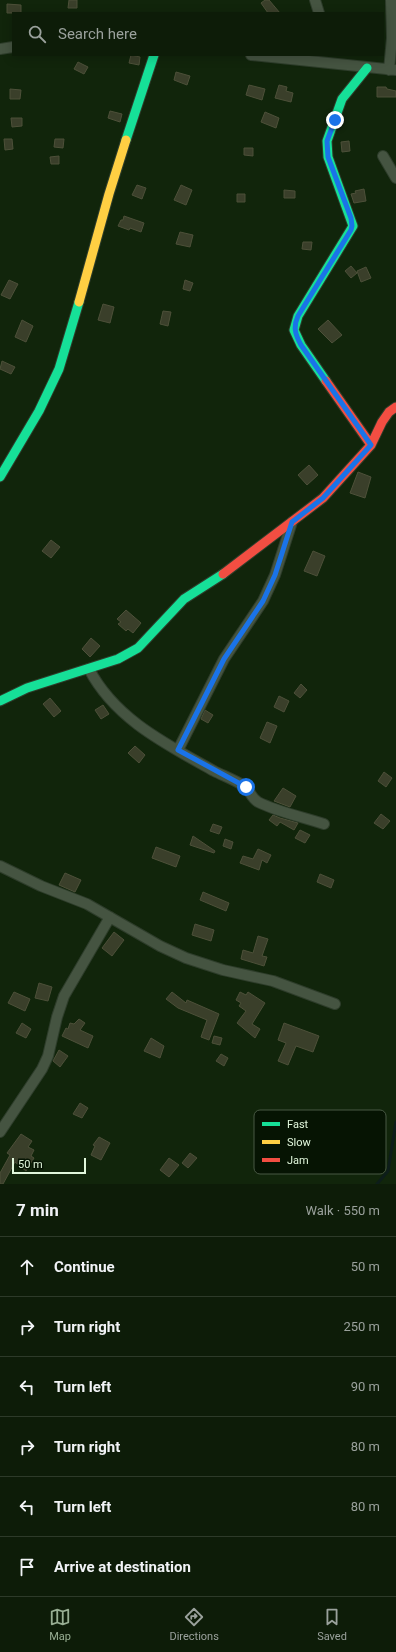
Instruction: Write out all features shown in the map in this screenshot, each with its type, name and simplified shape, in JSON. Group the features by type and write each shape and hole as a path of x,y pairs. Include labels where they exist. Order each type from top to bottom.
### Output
{"street":[{"path":"315,0 319,12"},
{"path":"271,56 331,59 367,68 393,70 391,0"},
{"path":"0,49 12,47"},
{"path":"0,477 38,411 59,369 109,194 154,56"},
{"path":"367,68 342,98 327,141 328,157 351,218 352,226 331,265 298,316 294,330 301,345 371,445"},
{"path":"383,156 396,178"},
{"path":"0,701 27,688 128,655 138,648 184,599 218,578 323,498 371,445 382,422 389,412 396,407"},
{"path":"178,750 221,664 263,601 275,575 292,522"},
{"path":"89,669 97,684 121,712 135,724 178,750 244,786 259,802 324,824"},
{"path":"0,866 41,886 87,904 160,946 186,958 216,968 273,981 335,1004"},
{"path":"0,1132 42,1069 48,1056 57,1017 64,996 110,917"}],"building":[{"path":"69,0 77,0 77,8 68,8"},
{"path":"265,0 269,0 279,12 267,12 261,3"},
{"path":"7,4 21,5 21,12 7,13"},
{"path":"131,56 140,57 139,65 129,63"},
{"path":"78,62 88,67 84,74 74,69"},
{"path":"176,72 190,76 187,85 174,80"},
{"path":"249,85 265,89 262,100 246,95"},
{"path":"279,85 287,87 286,91 293,93 291,102 275,98"},
{"path":"377,87 386,87 387,89 396,91 396,97 377,97"},
{"path":"10,89 21,90 20,99 10,99"},
{"path":"110,111 122,114 120,122 108,118"},
{"path":"265,112 279,118 276,128 261,122"},
{"path":"11,118 22,118 22,126 12,127"},
{"path":"4,139 12,139 13,149 5,150"},
{"path":"55,139 64,139 63,148 54,147"},
{"path":"349,141 350,151 342,152 341,142"},
{"path":"244,148 253,148 253,156 244,155"},
{"path":"59,156 59,164 51,164 50,157"},
{"path":"137,185 146,188 142,199 132,195"},
{"path":"181,185 192,190 186,205 174,200"},
{"path":"364,189 366,201 354,203 351,194 356,193 355,191"},
{"path":"284,190 295,191 295,198 284,198"},
{"path":"237,194 245,194 245,202 237,202"},
{"path":"124,216 144,223 141,232 118,226 121,220 123,220"},
{"path":"180,232 193,235 190,247 176,244"},
{"path":"303,242 312,242 311,250 302,249"},
{"path":"351,266 357,273 351,278 345,271"},
{"path":"366,267 371,278 361,282 357,271"},
{"path":"9,280 18,284 10,299 1,295"},
{"path":"185,280 193,283 190,291 183,289"},
{"path":"103,304 114,307 110,323 98,320"},
{"path":"163,311 171,312 168,326 160,324"},
{"path":"22,320 33,326 26,342 15,337"},
{"path":"328,320 342,335 332,343 318,329"},
{"path":"2,361 15,367 11,374 0,369"},
{"path":"309,465 318,475 307,485 298,475"},
{"path":"358,472 371,477 365,498 350,493"},
{"path":"51,540 60,547 51,558 42,551"},
{"path":"313,551 325,556 317,576 304,571"},
{"path":"126,610 141,623 133,633 128,629 126,631 118,624 121,622 117,619"},
{"path":"91,638 100,646 90,657 82,649"},
{"path":"301,684 307,690 300,698 294,693"},
{"path":"279,696 289,701 284,712 274,707"},
{"path":"50,698 61,711 54,717 43,704"},
{"path":"103,705 109,714 101,719 95,710"},
{"path":"205,710 213,715 208,723 201,719"},
{"path":"267,722 277,726 270,743 260,738"},
{"path":"135,746 145,755 139,763 128,753"},
{"path":"384,772 392,778 386,787 378,781"},
{"path":"283,788 296,796 290,807 274,801"},
{"path":"381,814 390,821 383,829 374,823"},
{"path":"273,815 298,823 294,830 280,822 277,826 269,820"},
{"path":"213,824 222,827 219,834 210,831"},
{"path":"300,830 310,835 305,843 295,838"},
{"path":"193,836 215,851 214,853 190,845"},
{"path":"225,839 233,842 231,849 223,846"},
{"path":"156,847 180,856 176,867 152,858"},
{"path":"258,849 271,855 267,863 262,860 259,870 240,863 243,856 253,859"},
{"path":"65,873 81,880 75,892 59,885"},
{"path":"320,874 334,880 331,888 317,882"},
{"path":"203,892 229,903 226,911 200,900"},
{"path":"195,924 214,930 211,941 192,935"},
{"path":"114,932 124,940 112,956 102,948"},
{"path":"258,936 268,939 262,956 267,957 264,966 241,959 243,950 253,953"},
{"path":"39,983 52,987 48,1001 35,998"},
{"path":"14,992 30,999 25,1011 8,1003"},
{"path":"172,992 186,1003 187,1000 219,1014 209,1040 201,1037 207,1020 178,1008 166,999"},
{"path":"240,992 246,995 248,992 265,1003 252,1024 260,1029 255,1038 237,1023 246,1011 239,1006 241,1003 236,1000"},
{"path":"79,1019 85,1023 80,1030 93,1036 88,1048 62,1036 66,1028 68,1029 70,1023 74,1024"},
{"path":"22,1023 31,1029 26,1038 16,1033"},
{"path":"284,1023 319,1036 313,1052 296,1046 288,1065 278,1061 286,1043 278,1040"},
{"path":"214,1036 222,1038 220,1045 212,1043"},
{"path":"151,1038 164,1046 160,1058 144,1051"},
{"path":"59,1050 68,1056 60,1067 53,1061"},
{"path":"221,1054 228,1058 224,1066 216,1061"},
{"path":"80,1103 88,1108 82,1118 73,1114"},
{"path":"21,1134 32,1141 28,1147 34,1150 31,1156 34,1158 26,1171 15,1162 3,1184 0,1184 0,1173 10,1155 7,1153"},
{"path":"99,1137 110,1143 101,1160 91,1155 95,1146 93,1145"},
{"path":"190,1153 197,1158 188,1168 182,1163"},
{"path":"169,1158 179,1165 169,1177 160,1170"}],"waterway":[{"path":"386,1173 388,1171 396,1122"},
{"path":"377,1184 385,1174"}],"traffic: fast":[{"path":"126,140 154,56"},
{"path":"326,381 301,345 294,330 298,316 353,226 328,157 327,141 342,99 367,68"},
{"path":"0,477 39,411 59,369 79,302"},
{"path":"0,701 27,688 118,659 138,648 184,599 223,574"}],"traffic: slow":[{"path":"79,302 109,194 126,140"}],"traffic: jam":[{"path":"326,381 371,445"},
{"path":"223,574 323,498 371,445 382,422 389,412 396,407"}],"route":[{"path":"246,787 178,750 224,659 263,601 275,575 292,522 318,503 371,445 301,345 294,330 298,316 331,265 352,226 351,218 336,180 326,148 335,120"}]}
